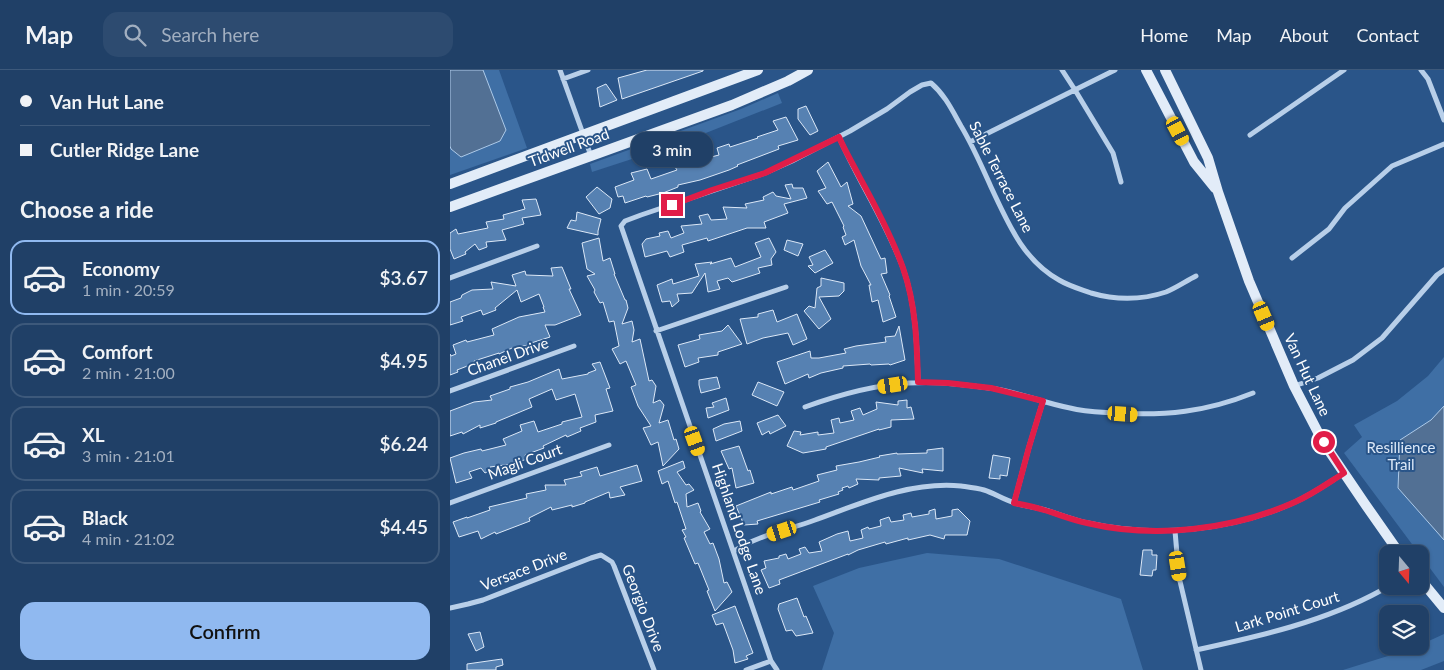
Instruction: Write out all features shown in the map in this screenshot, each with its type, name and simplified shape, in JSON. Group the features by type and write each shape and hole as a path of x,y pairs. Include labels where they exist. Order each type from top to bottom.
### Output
{"street":[{"path":"560,70 591,156"},
{"path":"563,79 588,70"},
{"name":"Tidwell Road","path":"450,184 758,70"},
{"name":"Tidwell Road","path":"450,207 732,105 788,81 808,70"},
{"path":"1062,70 1113,153 1121,182"},
{"path":"970,142 1115,70"},
{"name":"Van Hut Lane","path":"1146,70 1194,162 1218,192"},
{"name":"Van Hut Lane","path":"1165,70 1208,158 1249,281 1294,386 1324,442 1394,545"},
{"path":"1250,135 1344,70"},
{"path":"1421,70 1428,79 1444,120"},
{"name":"Sable Terrace Lane","path":"839,137 922,85 931,83 946,100 970,142 1016,238 1035,262 1060,281 1098,295 1126,298 1152,296 1166,292 1196,276"},
{"path":"839,137 886,230 902,268 915,318 918,382"},
{"name":"Highland Lodge Lane","path":"777,670 772,661 620,226 625,221 641,215 765,173 839,137"},
{"path":"1292,258 1330,229 1345,208 1392,166 1444,144"},
{"path":"450,278 537,246"},
{"path":"1294,386 1318,378 1353,360 1382,338 1444,270"},
{"path":"656,331 786,287"},
{"name":"Chanel Drive","path":"450,391 574,346"},
{"path":"806,407 830,398 867,389 918,382 991,388 1081,411 1147,415 1201,409 1253,393"},
{"path":"1014,503 1043,401"},
{"name":"Magli Court","path":"450,502 609,445"},
{"path":"734,551 748,542 816,520 859,503 912,489 936,486 963,486 983,490 1014,503 1087,523 1130,530 1175,531 1251,518 1296,502 1344,473"},
{"path":"1175,531 1179,577 1201,670"},
{"name":"Versace Drive","path":"450,608 483,600 591,558 601,555 606,558"},
{"name":"Georgio Drive","path":"606,558 612,562 617,573 654,670"},
{"path":"1429,590 1444,608"},
{"name":"Lark Point Court","path":"1196,650 1302,624 1343,609 1379,591"},
{"path":"746,670 772,661"}],"green space":[{"path":"450,70 499,70 527,148 450,175"},
{"path":"778,93 782,103 678,144 592,172 590,164 741,109"},
{"name":"Resillience Trail","path":"1444,357 1444,587 1429,567 1429,545 1413,545 1344,453 1362,437 1354,425 1397,401 1428,376"},
{"path":"927,553 999,559 1121,599 1143,670 822,670 834,633 813,586 859,568"},
{"path":"1444,634 1444,661 1421,670 1343,670 1391,655 1429,655 1429,641"}],"shaded area":[{"path":"450,70 483,70 506,130 500,141 461,157 450,146"},
{"path":"1444,406 1444,540 1398,488 1400,440 1431,420"}],"building":[{"path":"647,70 703,71 622,99 618,78"},
{"path":"606,84 617,100 600,107 597,88"},
{"path":"806,106 818,131 810,135 798,119 798,109"},
{"path":"786,117 798,140 778,146 779,149 737,165 729,170 678,185 678,187 663,193 625,203 623,196 618,197 615,187 634,180 631,173 647,169 651,179 677,170 675,167 681,166 676,159 688,155 691,162 719,155 717,148 729,144 730,147 778,130 773,121"},
{"path":"828,162 841,187 847,182 853,204 848,206 861,216 881,259 885,258 887,273 881,274 890,295 896,317 883,322 878,300 872,302 869,285 871,285 861,266 854,240 845,245 842,237 846,235 844,226 832,202 827,204 818,191 826,188 817,171"},
{"path":"792,184 793,188 803,188 807,198 784,204 788,213 764,222 766,228 747,228 708,241 707,238 682,245 684,252 670,257 667,251 645,257 642,244 646,239 660,236 659,233 668,231 671,238 684,233 681,226 702,224 699,216 708,214 711,220 727,219 723,207 747,208 745,204 764,200 763,197 773,192 776,196 791,199 785,185"},
{"path":"597,187 612,199 610,208 599,214 586,197"},
{"path":"536,199 541,215 522,218 524,224 502,230 506,240 486,242 487,247 479,250 475,244 465,252 466,254 454,259 450,249 450,233 456,229 458,234 488,228 486,222 504,219 503,215 525,209 522,200"},
{"path":"577,212 601,219 598,235 567,228 571,220 576,221"},
{"path":"599,238 603,261 610,258 614,274 626,300 628,308 622,324 632,321 634,330 632,342 640,339 649,381 652,380 656,386 653,403 660,400 664,405 659,423 668,420 679,449 663,466 658,442 651,445 643,428 651,426 638,406 631,387 636,385 626,361 620,364 612,349 619,346 614,321 609,322 603,302 600,303 587,276 595,274 587,269 582,243"},
{"path":"769,238 776,252 771,259 772,265 758,268 760,273 732,282 728,278 717,281 720,289 708,292 705,273 692,293 677,294 679,301 672,307 670,301 662,302 657,285 672,279 673,284 699,276 695,264 712,262 710,264 731,258 735,267 761,257 755,243"},
{"path":"787,240 803,244 798,256 784,250"},
{"path":"825,250 833,263 815,273 808,266 813,265 809,257"},
{"path":"562,267 571,289 569,289 581,315 555,325 545,325 550,337 474,361 475,363 450,375 450,354 451,356 456,354 453,345 466,340 467,342 494,335 492,329 519,317 545,312 539,294 521,302 517,290 495,308 496,310 483,315 481,310 461,317 463,321 450,325 450,302 461,298 462,295 472,290 493,289 491,282 516,286 512,275 525,271 526,275 553,276 551,268"},
{"path":"821,278 844,283 844,291 839,296 819,297 831,319 819,329 804,311 809,306 815,308 817,288 821,286"},
{"path":"773,310 777,322 797,314 807,339 793,345 788,333 763,338 747,344 740,319 758,317 758,314"},
{"path":"728,325 742,344 718,352 718,355 698,358 699,362 685,367 678,345 700,339 699,335 722,331"},
{"path":"899,326 905,360 890,365 843,366 843,368 809,378 808,374 785,384 777,362 810,351 811,358 819,358 846,353 844,349 856,346 886,342 885,337 895,336"},
{"path":"600,362 610,388 606,389 613,411 595,415 596,422 580,428 581,431 567,437 566,435 543,446 544,448 525,455 527,459 512,464 490,467 491,470 485,473 481,468 469,472 472,478 456,483 450,458 481,449 482,451 506,445 503,439 522,431 520,425 534,421 538,432 562,424 562,422 582,417 575,394 556,400 552,389 529,399 532,407 496,423 480,428 480,425 463,434 462,432 450,436 450,411 474,402 492,400 490,396 559,369 562,379 588,374 596,370 592,364"},
{"path":"717,377 720,388 701,393 699,380"},
{"path":"758,382 784,392 777,406 752,395"},
{"path":"726,398 729,410 708,418 706,408 714,407 712,403"},
{"path":"907,400 907,408 911,407 914,419 891,420 891,427 879,429 826,447 826,449 803,453 787,446 794,431 801,432 800,435 818,432 818,435 834,433 831,420 839,418 840,423 854,420 851,411 860,408 863,415 877,409 876,402 898,405 898,401"},
{"path":"778,415 786,426 770,434 769,431 762,435 757,423"},
{"path":"740,421 742,431 716,441 713,429 724,424"},
{"path":"739,446 754,483 736,488 732,468 729,469 721,451"},
{"path":"943,448 943,471 922,469 923,473 899,468 901,476 879,478 879,480 856,479 858,484 849,488 848,486 842,488 843,490 838,492 839,494 819,500 820,502 757,521 758,524 744,525 736,506 771,492 771,494 792,487 793,490 819,481 817,475 837,470 836,466 879,456 897,453 927,453 927,450"},
{"path":"993,455 1010,458 1007,476 1000,475 1000,479 989,478"},
{"path":"683,461 685,468 677,472 686,485 689,484 694,490 686,494 687,507 698,503 700,512 710,529 704,532 710,544 713,543 719,559 724,583 727,582 732,592 715,611 698,563 695,564 684,538 686,537 682,530 686,529 677,502 675,503 668,481 662,484 658,471"},
{"path":"637,465 642,481 620,487 625,495 610,498 609,492 572,507 572,505 552,510 551,507 529,518 530,521 496,534 495,532 481,539 478,531 459,537 453,522 490,510 489,507 527,498 526,494 546,490 545,485 566,485 564,480 582,476 580,472 597,467 600,476"},
{"path":"935,509 936,519 952,516 952,510 958,509 970,521 967,535 945,535 944,539 930,535 886,544 885,542 858,550 779,580 780,584 769,588 761,570 766,568 764,561 779,558 779,556 786,554 788,559 801,554 799,549 805,547 809,553 822,551 819,542 837,534 848,531 850,541 863,538 861,530 868,527 869,529 881,526 880,520 889,517 891,522 904,520 903,515 911,513 912,517 929,514 929,511"},
{"path":"1143,550 1152,550 1152,555 1157,555 1156,570 1153,570 1152,576 1140,575"},
{"path":"797,598 804,617 806,616 813,633 796,636 792,630 786,631 778,609 779,604"},
{"path":"735,606 753,653 746,656 748,659 735,663 733,650 723,623 716,625 712,615"},
{"path":"480,632 484,647 476,651 468,634"},
{"path":"502,659 503,665 496,667 496,670 467,670 467,664"}],"route":[{"path":"672,205 765,173 839,137 894,247 908,285 915,318 918,382 991,388 1043,401 1014,503 1087,523 1130,530 1175,531 1251,518 1296,502 1344,473 1324,442"}]}
